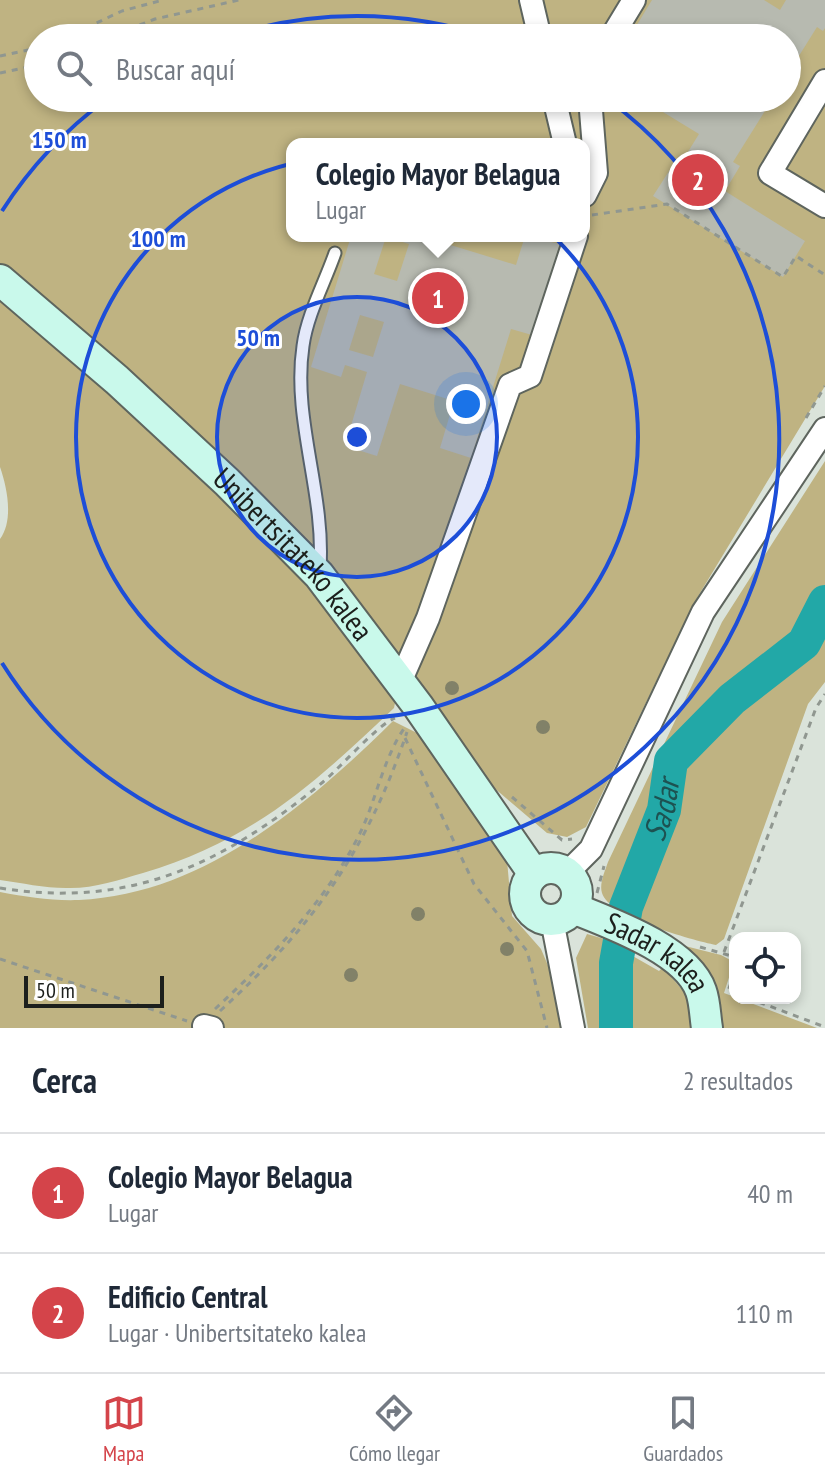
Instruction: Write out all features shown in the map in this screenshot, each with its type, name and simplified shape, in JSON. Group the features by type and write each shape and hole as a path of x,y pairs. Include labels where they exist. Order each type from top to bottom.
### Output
{"main road":[{"name":"Unibertsitateko kalea","path":"0,280 150,411 319,575 400,682 534,874"},
{"path":"550,868 567,873 576,889 583,913 537,916 526,902 527,883 534,874 550,868"},
{"name":"Sadar kalea","path":"583,913 659,948 687,969 701,990 707,1028"}],"street":[{"path":"531,0 537,24"},
{"path":"619,24 634,0"},
{"path":"825,81 770,173 825,206"},
{"path":"557,112 564,138"},
{"path":"590,185 596,173 591,112"},
{"path":"400,682 428,618 510,385 530,376 574,242"},
{"path":"567,873 591,849 703,612 825,429"},
{"path":"573,1028 583,913"}],"lane":[{"path":"319,575 321,533 303,406 303,345 335,253"}],"path":[{"path":"94,24 122,11 163,0"},
{"path":"142,24 239,0"},
{"path":"0,56 24,51"},
{"path":"0,73 24,68"},
{"path":"590,215 667,204 783,277 796,256 825,275"},
{"path":"724,952 816,708 825,694"},
{"path":"0,888 45,895 82,895 114,891 191,866 251,836 278,817 339,768 390,719 402,716"},
{"path":"205,1026 315,905 362,829 397,738 411,717"},
{"path":"205,1026 274,960 317,911 366,832 405,738 474,884 527,951 547,1028"},
{"path":"583,913 597,894 605,863"},
{"path":"0,959 205,1026"},
{"path":"764,1004 825,1027"}],"shaded area":[{"path":"0,0 825,0 825,386 694,603 586,827 567,837 547,833 486,781 313,549 0,267"},
{"path":"0,293 270,545 347,631 396,698 394,708 336,761 249,827 182,860 105,884 66,888 0,880 0,539 8,513 0,467"},
{"path":"825,461 825,682 808,704 724,939 716,945 671,933 635,919 608,902 601,886 608,862 722,622"},
{"path":"393,721 419,734 506,849 512,916 541,949 555,982 566,1028 0,1028 0,892 59,900 125,894 169,881 211,863 290,812"},
{"path":"587,934 601,938 659,971 663,967 684,992 698,1028 588,1028 576,958"},
{"path":"685,946 729,959 729,978 724,993 729,995 729,1004 753,1004 817,1028 721,1028 712,982 695,954"}],"building":[{"path":"652,0 764,0 780,10 786,0 825,0 825,28 823,31 817,27 801,53 801,24 637,24"},
{"path":"663,112 764,112 733,162 740,166 725,191 805,241 783,277 653,196 673,165 678,168 699,134"},
{"path":"349,242 384,242 374,274 397,281 409,244 402,242 444,242 516,265 523,242 560,244 532,335 511,329 471,458 440,448 454,401 400,384 377,456 345,446 367,372 345,365 341,377 311,367","holes":["360,315 384,322 373,357 349,350"]}],"waterway":[{"name":"Sadar","path":"616,1028 616,963 626,907 664,810 671,761 732,699 804,643 825,602"}],"place":[{"name":"Edificio Central","path":"698,180"},
{"name":"Colegio Mayor Belagua","path":"438,298"}]}
